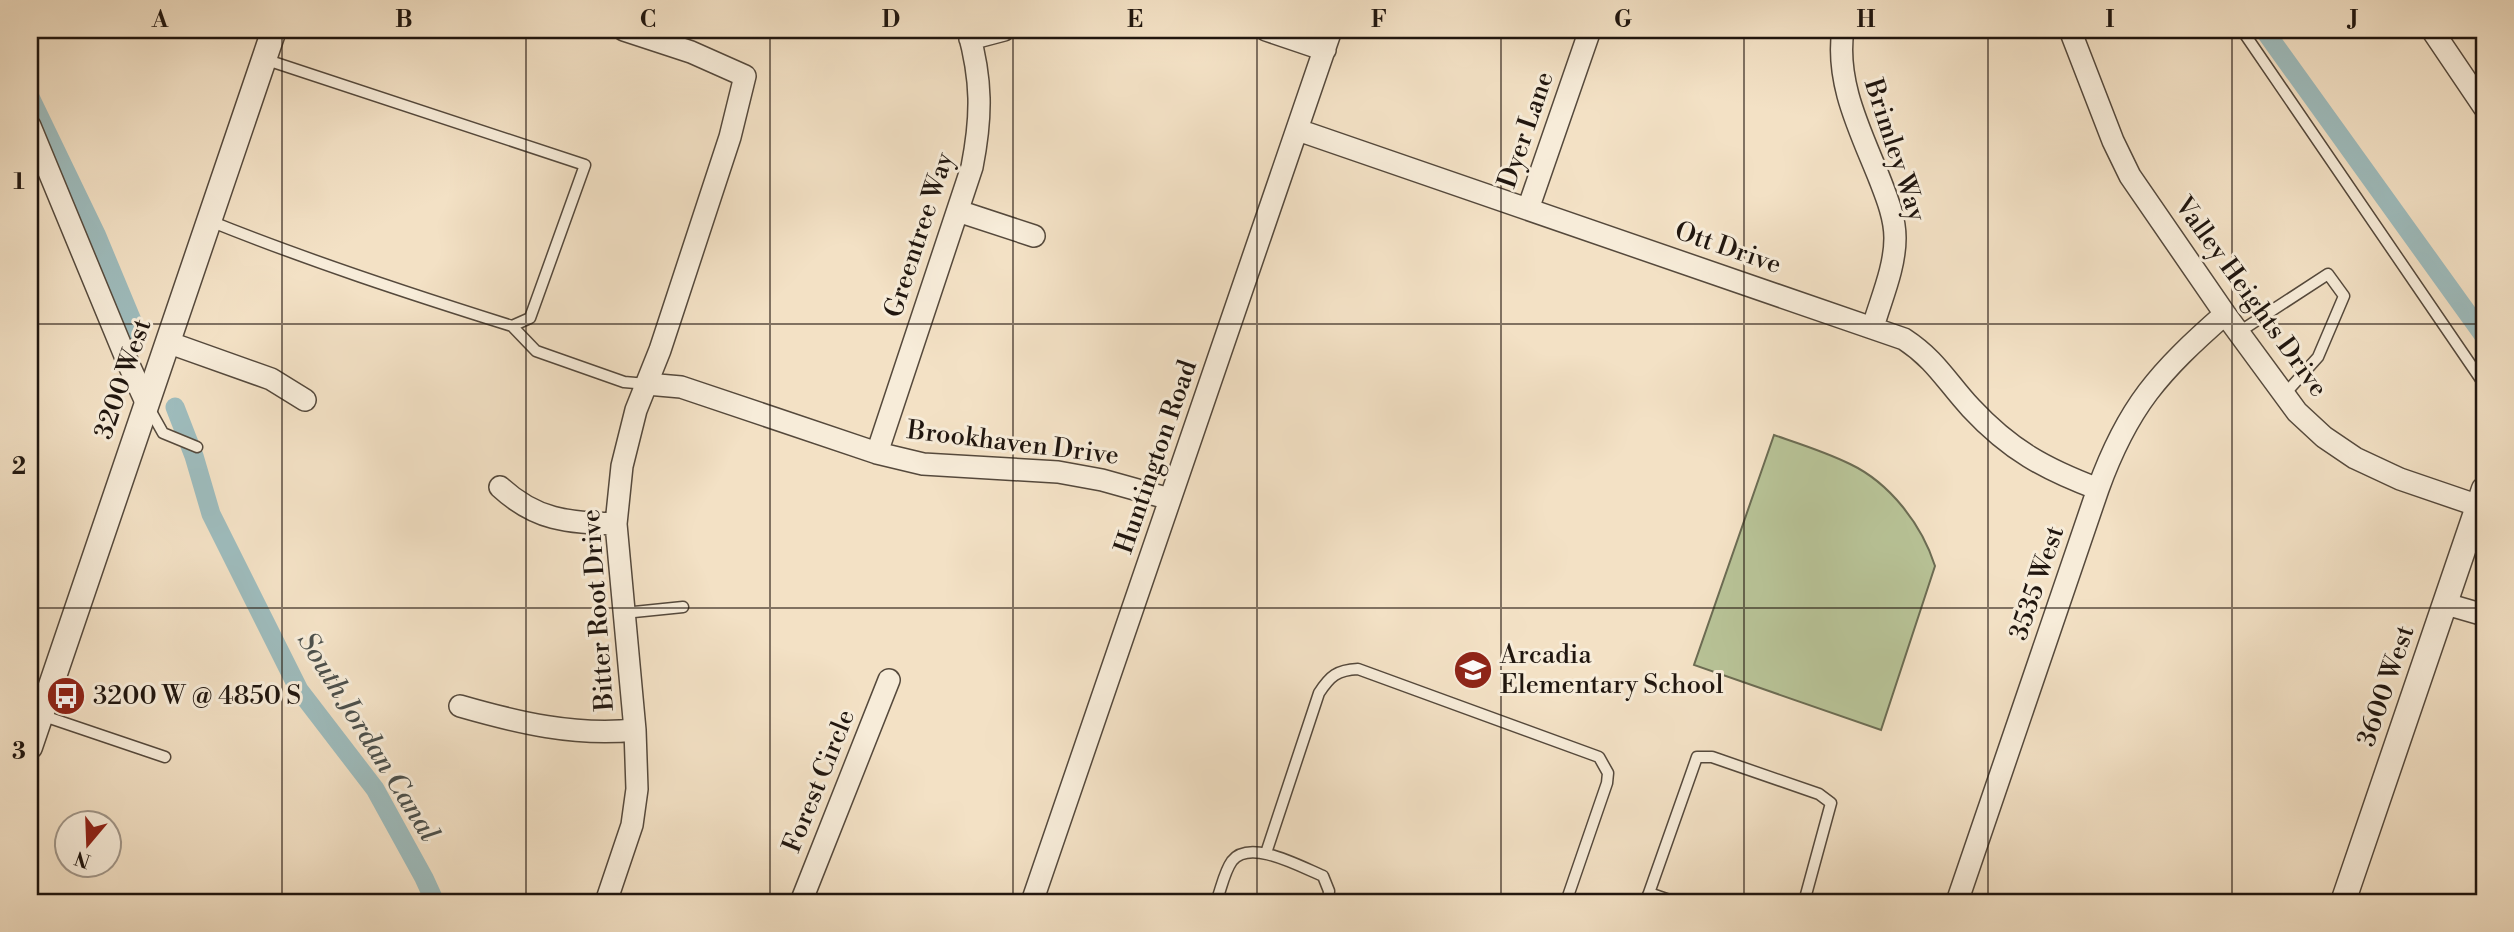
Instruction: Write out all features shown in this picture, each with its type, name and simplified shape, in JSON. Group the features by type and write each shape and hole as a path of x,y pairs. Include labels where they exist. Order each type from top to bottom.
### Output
{"street":[{"name":"3200 West","path":"30,747 35,713 274,30"},
{"name":"Bitter Root Drive","path":"606,902 632,825 637,789 635,730 616,524 622,466 636,410 730,137 746,76 691,52 624,30"},
{"path":"969,34 1004,30"},
{"path":"1266,30 1328,40"},
{"name":"Dyer Lane","path":"1528,209 1590,30"},
{"name":"Brimley Way","path":"1843,30 1842,77 1885,193 1895,238 1892,260 1873,327"},
{"name":"Valley Heights Drive","path":"2070,30 2113,141 2130,176 2225,314 2297,412 2324,437 2356,458 2400,479 2481,497"},
{"path":"2432,30 2484,107"},
{"name":"Greentree Way","path":"877,453 972,167 979,131 980,84 969,34"},
{"name":"Huntington Road","path":"1032,902 1328,40"},
{"path":"30,126 146,402"},
{"name":"Ott Drive","path":"1298,130 1904,339 1924,352 1969,406 2020,452 2046,467 2098,489"},
{"path":"958,211 1034,236"},
{"name":"3535 West","path":"1957,902 2098,489 2121,431 2144,395 2183,351 2225,314"},
{"path":"167,342 271,379 305,400"},
{"name":"Brookhaven Drive","path":"647,384 681,387 877,453 923,464 1058,472 1126,486 1170,499"},
{"path":"500,487 517,502 541,515 590,523 616,524"},
{"name":"3600 West","path":"2343,902 2481,497"},
{"path":"2446,604 2484,615"},
{"name":"Forest Circle","path":"801,902 888,680"},
{"path":"460,706 513,722 565,731 604,733 635,730"}],"lane":[{"path":"2242,30 2484,384"},
{"path":"264,59 585,165 530,318 512,326"},
{"path":"209,220 280,249 371,281 512,326 536,352 624,382 647,384"},
{"path":"2239,332 2328,274 2344,296 2318,357 2284,396"},
{"path":"146,402 163,433 197,447"},
{"path":"624,613 683,607"},
{"path":"1266,853 1319,693 1330,677 1342,670 1358,669 1599,757 1608,773 1607,783 1566,902"},
{"path":"35,713 165,757"},
{"path":"1675,902 1647,898 1697,757 1712,757 1819,794 1831,803 1804,902"},
{"path":"1216,902 1230,863 1238,855 1248,851 1266,853 1323,876 1329,891 1328,902"}],"green space":[{"path":"1774,435 1841,460 1878,482 1913,521 1935,566 1881,730 1694,665"}],"waterway":[{"path":"2264,30 2484,336"},
{"name":"South Jordan Canal","path":"30,97 96,234 138,335"},
{"name":"South Jordan Canal","path":"175,407 194,456 211,514 299,690 375,789 435,902"}],"place":[{"name":"Arcadia Elementary School","path":"1473,670"},
{"name":"3200 W @ 4850 S","path":"66,696"}]}
